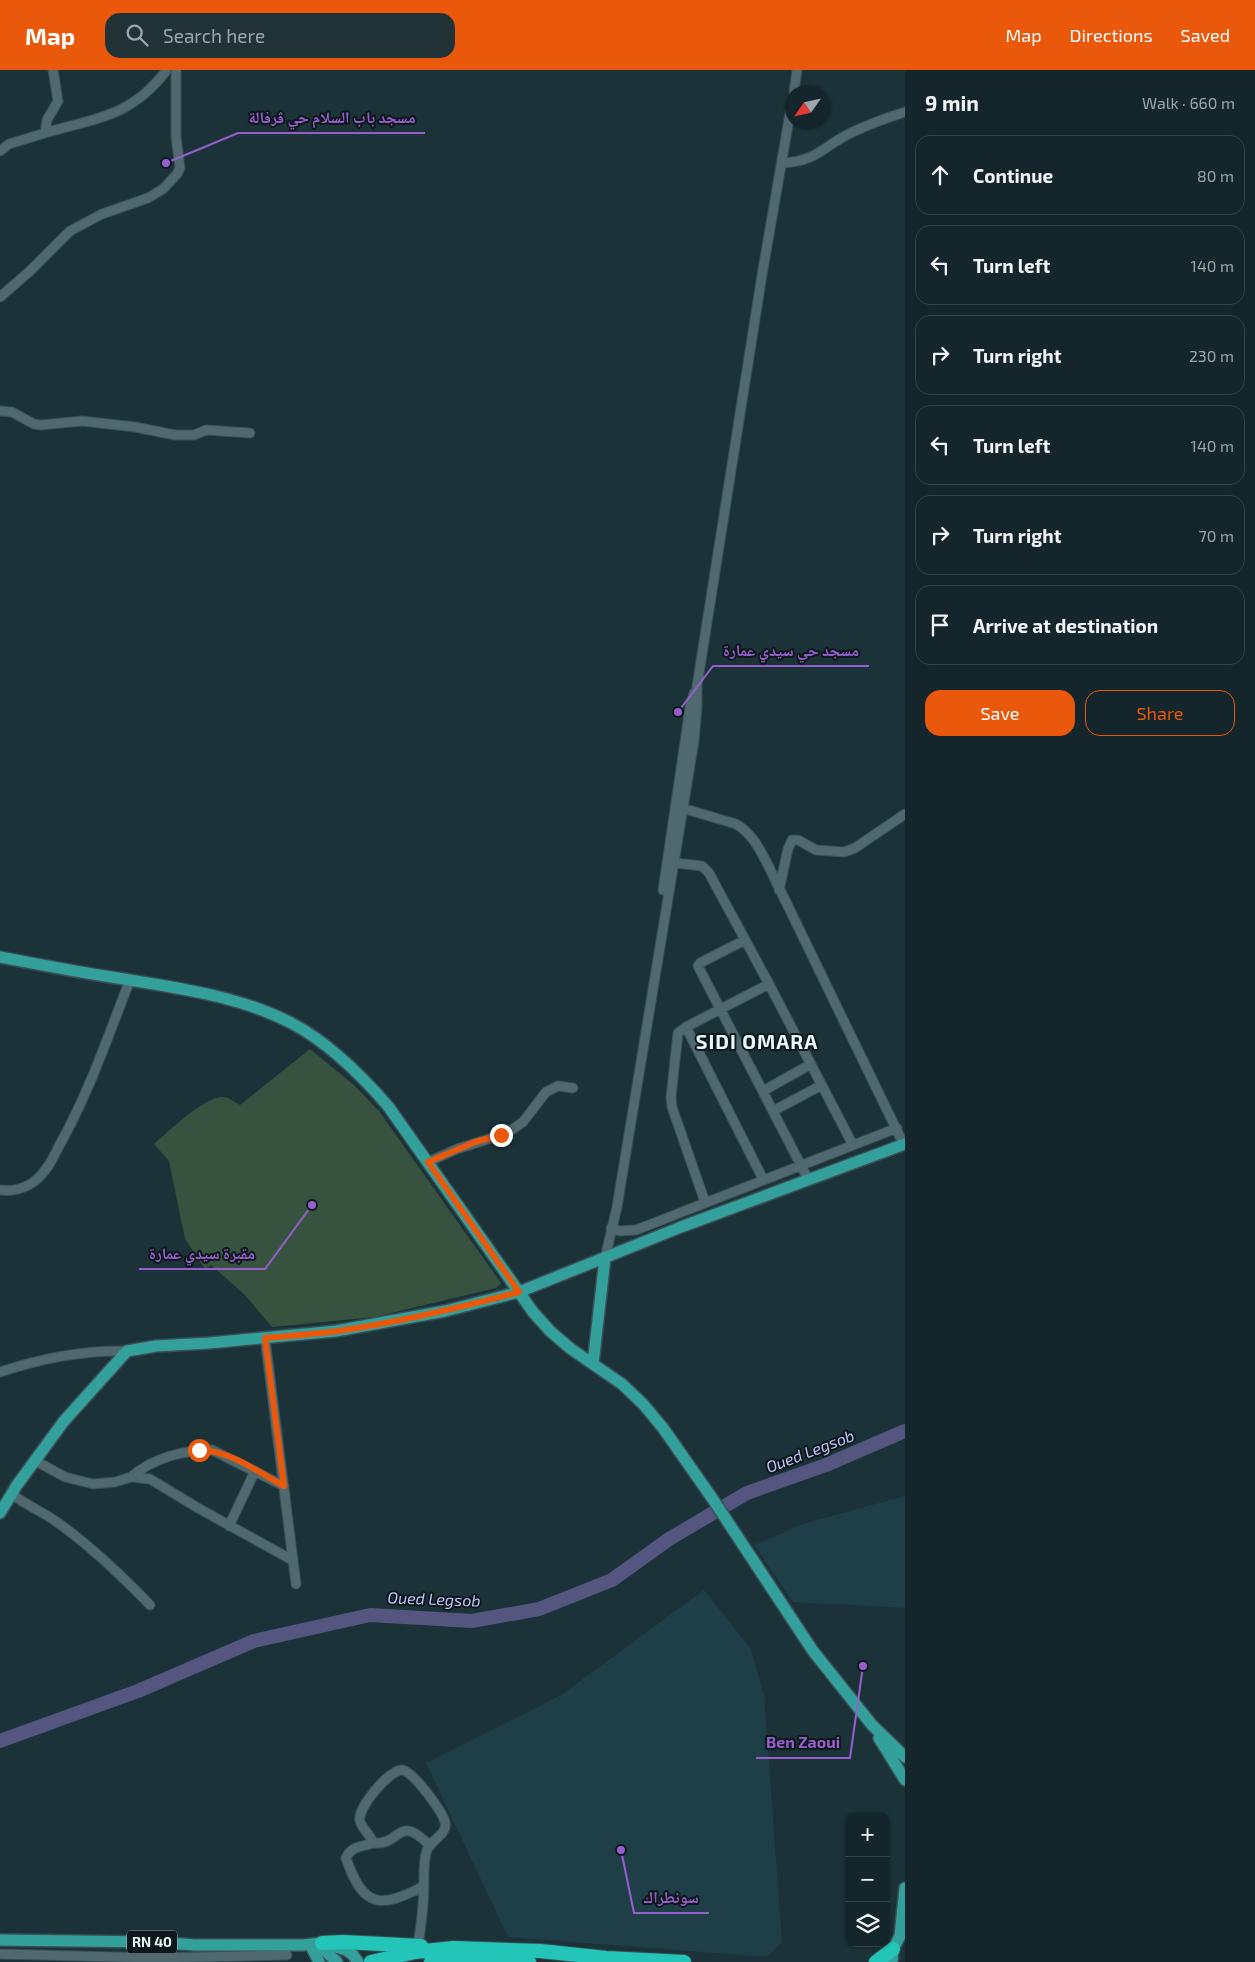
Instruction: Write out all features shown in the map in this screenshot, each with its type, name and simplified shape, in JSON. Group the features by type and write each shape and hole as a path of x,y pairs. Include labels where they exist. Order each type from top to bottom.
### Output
{"highway":[{"name":"RN 40","path":"312,1945 343,1942 454,1948"},
{"path":"371,1962 415,1952 454,1948 540,1951 684,1962"},
{"path":"876,1962 897,1948"},
{"path":"431,1962 467,1959 504,1959 529,1962"}],"main road":[{"path":"0,957 228,998 293,1024 320,1042 369,1084 388,1106 519,1292 550,1332 622,1384 664,1428 813,1651 872,1725 905,1757"},
{"path":"0,1513 34,1460 64,1421 127,1351 156,1346 336,1331 445,1311 519,1292 681,1227 904,1144"},
{"path":"593,1364 605,1258"},
{"path":"872,1725 905,1780"},
{"path":"897,1948 905,1888"},
{"name":"RN 40","path":"0,1940 153,1942 195,1945 257,1954 312,1945 324,1950 337,1962"},
{"path":"312,1945 319,1962"},
{"path":"312,1945 346,1950 358,1962"}],"street":[{"path":"45,133 47,120 58,101 53,70"},
{"path":"0,297 30,272 70,231 102,214 148,198 163,189 177,174 180,168 176,137 176,70"},
{"path":"795,85 797,70"},
{"path":"0,151 9,144 117,113 142,97 158,82 166,71"},
{"path":"166,71 176,95"},
{"path":"783,163 807,160 853,132 876,121 905,112"},
{"path":"605,1258 617,1207 622,1161 670,862 690,708 697,686 762,275 788,130"},
{"path":"0,411 12,412 34,424 41,425 82,421 136,427 186,436 206,430 250,433"},
{"path":"670,862 694,741 697,686"},
{"path":"682,808 736,824 754,839 904,1144"},
{"path":"779,890 788,849 792,840 798,840 816,850 844,852 855,848 905,814"},
{"path":"670,862 698,865 705,868 769,984 853,1145"},
{"path":"745,940 698,964 808,1179"},
{"path":"0,1190 14,1191 35,1182 46,1170 69,1129 95,1070 130,980"},
{"path":"705,1202 674,1114 671,1098 678,1033 769,984"},
{"path":"686,1027 763,1180"},
{"path":"763,1090 811,1064"},
{"path":"773,1111 822,1085"},
{"path":"428,1162 456,1149 501,1135 513,1129 523,1122 546,1092 558,1086 573,1088"},
{"path":"611,1228 620,1231 636,1230 897,1128"},
{"path":"676,1214 681,1227"},
{"path":"636,1230 638,1244"},
{"path":"265,1338 296,1584"},
{"path":"0,1372 52,1357 101,1351 127,1351"},
{"path":"131,1477 143,1467 160,1459 199,1450 212,1450 284,1486"},
{"path":"34,1460 65,1476 94,1484 115,1482 131,1477 150,1478 229,1526 292,1560"},
{"path":"229,1526 255,1471"},
{"path":"11,1494 70,1532 126,1581 150,1605"},
{"path":"373,1843 360,1823 361,1813 376,1790 387,1778 400,1770 410,1774 443,1816 445,1823 445,1830 427,1851 418,1946"},
{"path":"424,1886 404,1895 383,1901 374,1901 356,1884 346,1858 349,1852 358,1846 373,1843 381,1844 402,1831 412,1831 430,1846"},
{"path":"54,1940 56,1958"},
{"path":"120,1942 123,1960"},
{"path":"153,1942 157,1960"},
{"path":"195,1945 198,1960"},
{"path":"0,1954 123,1960 198,1960 257,1954 287,1956"}],"shaded area":[{"path":"905,1496 905,1608 793,1602 754,1545 806,1523"},
{"path":"704,1590 751,1649 764,1695 782,1942 767,1957 508,1937 426,1763 561,1695"}],"green space":[{"path":"310,1049 354,1085 379,1111 501,1283 496,1288 374,1317 272,1327 245,1295 211,1265 205,1269 185,1239 169,1161 154,1144 186,1116 205,1103 225,1097 240,1105"}],"waterway":[{"name":"Oued Legsob","path":"0,1741 138,1691 254,1641 370,1615 472,1621 539,1609 612,1580 669,1539 747,1493 826,1465 905,1431"}],"place":[{"name":"مسجد باب السلام حي ڨرفالة","path":"166,163"},
{"name":"مسجد حي سيدي عمارة","path":"678,712"},
{"name":"مقبرة سيدي عمارة","path":"312,1205"},
{"name":"Ben Zaoui","path":"863,1666"},
{"name":"سونطراك","path":"621,1850"}],"district":[{"name":"SIDI OMARA","path":"757,1042"}],"route":[{"path":"199,1450 212,1450 225,1455 284,1486 265,1338 336,1331 396,1321 445,1311 519,1292 428,1162 456,1149 501,1135"}]}
